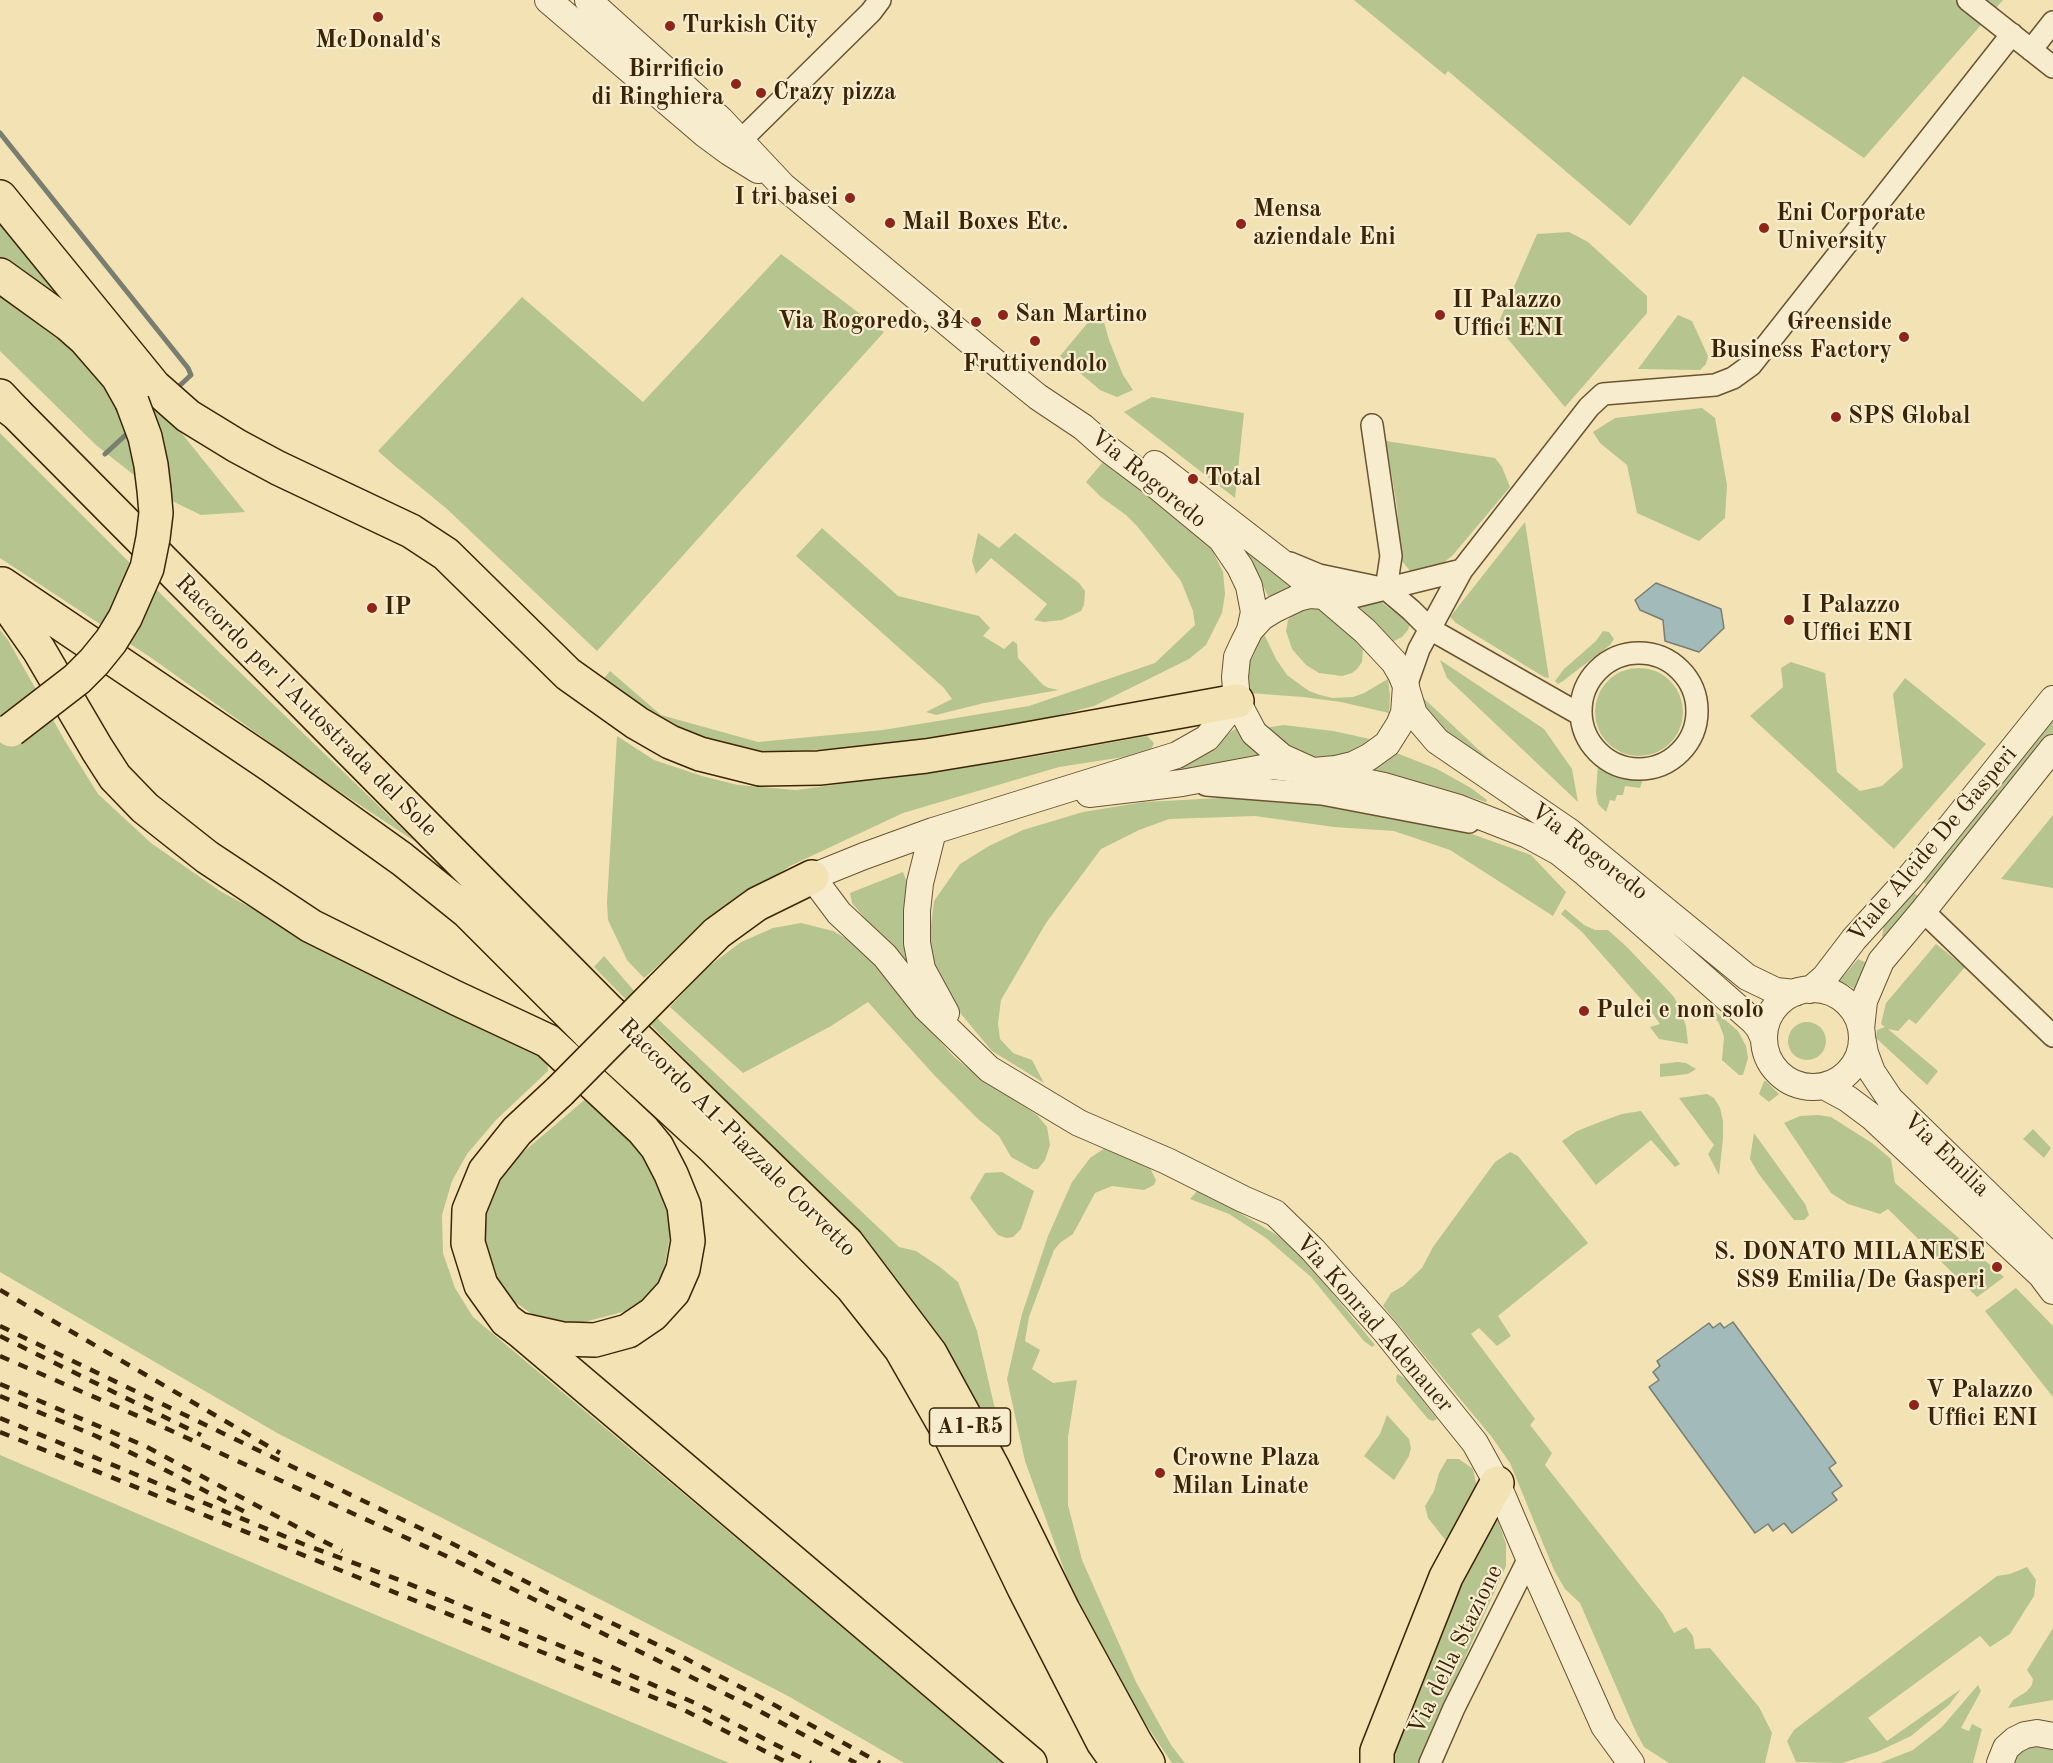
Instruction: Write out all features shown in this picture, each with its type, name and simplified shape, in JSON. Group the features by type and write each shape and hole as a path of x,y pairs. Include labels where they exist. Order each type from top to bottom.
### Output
{"highway":[{"path":"0,196 154,386 188,416 278,468 411,531 446,554 568,674 637,723 670,742 700,754 760,769 819,768 983,747 1237,701"},
{"path":"0,275 68,324 85,339 118,377 132,402 145,437 152,465 156,513 147,568 125,618 111,641 77,679 0,737"},
{"name":"Raccordo per l'Autostrada del Sole","path":"5,403 600,1024"},
{"name":"Raccordo per l'Autostrada del Sole","path":"0,583 272,766 402,859 600,1024"},
{"path":"0,598 39,650 115,777 145,808 207,857 311,926 548,1041 643,1130 657,1147 679,1190 687,1224 686,1259 673,1292 653,1314 637,1326 612,1337 574,1341 518,1329"},
{"path":"812,877 757,904 717,933 560,1091 517,1131 485,1171 469,1210 468,1243 481,1285 506,1320 1030,1763"},
{"name":"Raccordo A1-Piazzale Corvetto","path":"600,1024 714,1148 852,1287 900,1349 949,1433 1029,1598 1103,1742 1118,1763"},
{"name":"Raccordo A1-Piazzale Corvetto","path":"600,1024 847,1243 930,1353 993,1468 1063,1610 1148,1763"},
{"path":"1377,1763 1377,1751 1446,1577 1497,1483"}],"street":[{"path":"548,0 736,146 887,274 1016,379 1050,406 1083,427"},
{"path":"588,0 736,146"},
{"path":"736,146 871,12 880,0"},
{"path":"1968,0 2053,67"},
{"path":"2031,50 2053,22"},
{"path":"1008,806 1099,792 1182,783 1273,766 1335,769 1353,765 1370,757 1387,744 1404,713 1406,686 1419,649 1462,570 1589,406 1603,394 1715,386 1751,365 2012,34"},
{"path":"1372,425 1391,556 1386,589"},
{"name":"Via Rogoredo","path":"1083,427 1123,443 1140,453 1324,596"},
{"name":"Via Rogoredo","path":"1083,427 1221,539 1240,567 1249,586 1254,612 1250,630"},
{"path":"1275,556 1319,575 1386,589 1430,629 1581,715 1587,737 1597,752 1611,762 1628,768 1646,769 1663,764 1678,754 1687,745 1693,733 1697,720 1697,702 1691,684 1680,670 1665,659 1648,654 1629,654 1612,660 1597,670 1587,685 1582,700 1581,715"},
{"path":"1462,570 1353,597 1304,596 1262,617 1250,630 1236,666 1237,701 1254,733 1267,746 1303,767 1407,792 1459,808 1528,835 1559,852 1753,1021 1764,1039 1769,1060 1775,1070 1796,1084 1809,1087 1824,1086 1845,1074 1854,1064 1860,1052 1861,1033 1857,1017 1841,998 1826,992 1803,991 1782,1000 1772,1011 1766,1024 1764,1039"},
{"path":"1324,596 1381,646 1395,662 1406,686"},
{"name":"Via Rogoredo","path":"1406,686 1414,714 1437,741 1570,832 1747,978 1776,991 1803,991"},
{"name":"Viale Alcide De Gasperi","path":"1803,991 1825,977 1854,939 1910,877 2053,699"},
{"path":"812,877 933,831 1177,755 1207,738 1237,701"},
{"name":"Viale Alcide De Gasperi","path":"1861,1033 1864,1001 1881,961 2053,748"},
{"path":"1182,783 1322,794 1528,835"},
{"name":"Via Konrad Adenauer","path":"933,831 920,883 917,943 922,969 958,1037"},
{"name":"Via Konrad Adenauer","path":"812,877 839,913 885,956 926,1008 989,1069 1079,1123 1167,1161 1275,1213 1313,1250 1385,1331 1475,1443 1497,1483 1528,1558 1604,1726 1631,1763"},
{"path":"1923,911 2053,1036"},
{"name":"Via Emilia","path":"1861,1033 1872,1072 1890,1099 1983,1192 2050,1277"},
{"name":"Via Emilia","path":"1824,1086 1864,1110 2050,1277"},
{"name":"Via della Stazione","path":"1430,1763 1454,1708 1528,1558"},
{"path":"2000,1763 2006,1748 2014,1740 2037,1733 2052,1734"}],"green space":[{"path":"1354,0 2003,0 1864,158 1743,76 1630,226 1448,71 1445,75"},
{"path":"0,211 81,312 23,279 0,258"},
{"path":"1569,232 1588,242 1647,296 1647,313 1565,407 1497,326 1537,234"},
{"path":"781,254 884,332 597,651 447,509 378,451 522,297 643,402"},
{"path":"0,289 56,330 90,368 120,410 144,483 96,445 0,351"},
{"path":"1100,308 1109,340 1123,375 1133,390 1117,397 1100,390 1060,356"},
{"path":"1678,315 1692,321 1708,356 1706,364 1700,370 1638,369"},
{"path":"126,364 245,512 201,515 168,499"},
{"path":"1152,397 1244,413 1235,498 1124,412"},
{"path":"1702,408 1715,418 1727,485 1725,518 1699,541 1637,513 1627,465 1600,443 1593,432 1615,418"},
{"path":"0,433 220,653 416,842 325,782 153,659 0,558"},
{"path":"1386,441 1495,458 1502,467 1510,487 1453,555 1437,568 1411,572 1401,560 1397,507"},
{"path":"1103,462 1134,483 1210,546 1223,572 1225,594 1222,613 1206,645 1189,659 1094,706 1001,730 863,748 756,752 719,748 655,722 601,682 610,671 661,715 758,742 883,730 1029,706 1155,663 1195,625 1193,611 1181,581 1137,526 1086,482"},
{"path":"1525,522 1549,678 1456,623 1450,617"},
{"path":"822,528 898,596 979,616 990,628 983,636 1004,649 1013,641 1017,644 1018,658 1043,685 1059,690 984,703 936,715 926,712 952,699 944,688 796,556"},
{"path":"978,533 999,548 1015,533 1079,583 1085,591 1081,611 1062,620 1044,622 1034,620 1047,604 991,558 976,574 972,561"},
{"path":"1246,551 1292,586 1269,598"},
{"path":"1380,601 1410,624 1402,637 1392,642 1358,606"},
{"path":"1313,607 1321,610 1360,643 1363,650 1362,662 1352,673 1342,676 1319,673 1306,665 1292,649 1286,631 1288,620 1298,610"},
{"path":"0,630 98,794 151,843 220,891 303,936 547,1055 548,1071 496,1120 467,1154 452,1181 442,1215 443,1253 455,1288 473,1317 1004,1763 904,1763 788,1696 279,1434 0,1272"},
{"path":"1603,631 1609,632 1614,639 1610,645 1558,684 1555,681 1564,669 1596,641"},
{"path":"1264,634 1287,675 1309,691 1320,695 1333,698 1353,697 1388,679 1389,713 1341,702 1249,693 1248,674 1251,657"},
{"path":"1440,660 1544,729 1572,769 1578,802 1447,678"},
{"path":"1791,662 1825,673 1837,772 1860,791 1882,786 1903,767 1893,694 1905,678 1986,744 1894,849 1750,716 1783,687 1781,668"},
{"path":"1639,668 1656,672 1670,681 1679,695 1683,712 1679,729 1670,743 1656,752 1639,756 1622,752 1608,743 1599,729 1595,712 1599,695 1608,681 1622,672"},
{"path":"1418,693 1494,764 1440,729 1428,713"},
{"path":"2053,715 2053,735 1931,888 1921,880"},
{"path":"1284,725 1333,731 1370,739 1346,754 1313,757 1290,750 1265,728"},
{"path":"1238,729 1248,745 1262,758 1146,776 1209,747"},
{"path":"617,736 654,760 702,776 738,785 796,790 1015,760 1147,736 1154,743 1152,748 1143,754 1059,767 903,813 790,866 712,918 644,978 627,960 608,920 607,902"},
{"path":"1394,752 1437,769 1471,788 1487,800 1486,802 1367,770"},
{"path":"1598,764 1643,779 1640,788 1625,786 1623,795 1617,795 1615,801 1610,800 1606,812 1598,804 1596,793"},
{"path":"1240,797 1345,803 1452,827 1531,855 1566,892 1553,916 1450,850 1394,831 1334,827 1255,816 1169,819 1139,830 1101,849 1046,923 1001,1000 998,1023 1000,1039 1013,1053 1032,1060 1044,1083 992,1051 941,990 928,949 934,901 960,864 989,846 1023,830 1083,812 1144,802"},
{"path":"2053,815 2053,888 2001,879"},
{"path":"903,872 908,885 910,972 852,903 850,893"},
{"path":"1914,893 1921,898 1887,938 1882,936 1884,925"},
{"path":"1565,909 1584,925 1595,930 1608,930 1674,997 1686,1026 1688,1044 1659,1039 1650,1027 1660,1024 1648,1007 1582,932 1561,914"},
{"path":"801,923 833,931 861,947 954,1057 1037,1115 1047,1127 1050,1145 1045,1160 1038,1169 1033,1169 1011,1157 999,1136 978,1119 935,1076 868,1002 831,1026 743,1073 670,1007 704,970 741,942 773,928"},
{"path":"1936,944 1965,967 1916,1024 1909,1019 1898,1031 1888,1029 1938,1071 1927,1085 1876,1038 1877,1030 1885,1027 1881,1024 1886,1003"},
{"path":"604,956 660,1021 899,1247 916,1251 958,1282 977,1331 1008,1466 718,1093 594,967"},
{"path":"1858,959 1869,964 1856,990 1838,982"},
{"path":"1716,1012 1738,1031 1746,1046 1748,1058 1743,1075 1739,1075 1722,1060 1724,1037 1719,1023 1712,1014"},
{"path":"1807,1022 1820,1028 1826,1041 1820,1054 1807,1060 1794,1054 1788,1041 1794,1028"},
{"path":"1686,1063 1696,1069 1688,1074 1660,1077 1660,1064"},
{"path":"1764,1081 1779,1094 1769,1102 1759,1094"},
{"path":"1707,1094 1714,1098 1720,1108 1723,1121 1719,1175 1708,1154 1714,1145 1679,1098"},
{"path":"588,1097 608,1111 661,1181 671,1230 664,1269 652,1295 626,1311 569,1326 543,1322 515,1302 492,1277 485,1244 485,1211 493,1186 515,1159"},
{"path":"1641,1111 1680,1164 1675,1167 1651,1140 1596,1185 1562,1141 1577,1131 1600,1122 1622,1114"},
{"path":"1800,1116 1831,1117 1872,1143 1891,1159 1895,1183 2004,1277 1977,1297 1888,1209 1880,1214 1848,1204 1831,1193 1784,1123"},
{"path":"2033,1129 2051,1148 2044,1158 2023,1139"},
{"path":"1754,1133 1805,1204 1809,1215 1804,1220 1794,1220 1758,1173 1750,1159"},
{"path":"1105,1148 1143,1162 1150,1168 1156,1180 1154,1185 1144,1190 1112,1186 1095,1193 1073,1234 1054,1250 1029,1317 1025,1341 1040,1350 1032,1369 1053,1383 1077,1380 1068,1437 1068,1505 1082,1560 1136,1682 1171,1745 1185,1763 1172,1763 1112,1674 1066,1575 1025,1461 1007,1379 1022,1314 1048,1236 1072,1182 1090,1158"},
{"path":"1510,1152 1518,1156 1588,1243 1498,1316 1511,1336 1497,1346 1479,1328 1471,1334 1535,1419 1530,1425 1552,1453 1545,1465 1663,1614 1674,1633 1686,1627 1693,1636 1695,1649 1710,1648 1759,1707 1772,1733 1765,1763 1669,1763 1644,1747 1580,1603 1565,1589 1554,1570 1510,1463 1491,1436 1383,1306 1391,1293 1403,1286 1422,1268 1433,1247 1495,1162"},
{"path":"1002,1172 1034,1191 1021,1229 1013,1237 1006,1238 998,1235 970,1198 985,1173"},
{"path":"1199,1189 1277,1235 1306,1261 1375,1345 1372,1347 1364,1341 1311,1277 1266,1238 1229,1214 1190,1199"},
{"path":"2016,1288 2053,1326 2053,1397 1985,1311"},
{"path":"1397,1374 1406,1379 1437,1419 1433,1421 1428,1419 1396,1381"},
{"path":"1387,1415 1409,1439 1411,1448 1409,1456 1394,1480 1364,1456 1380,1434"},
{"path":"0,1455 326,1594 729,1763 0,1763"},
{"path":"1447,1459 1459,1459 1473,1469 1477,1488 1447,1542 1428,1518 1425,1506"},
{"path":"1497,1517 1506,1544 1506,1566 1418,1763 1384,1763 1465,1567"},
{"path":"2027,1567 2036,1580 2034,1596 2010,1634 1990,1647 1980,1636 1868,1718 1887,1741 1961,1689 1949,1705 1911,1736 1877,1752 1842,1763 1796,1762 1787,1741 1794,1730 1997,1576 2010,1574"},
{"path":"2053,1628 2053,1700 2008,1708 2013,1700 2032,1685 2033,1679 2027,1670"},
{"path":"1978,1685 1981,1691 1961,1728 1969,1731 1972,1724 1982,1729 1973,1763 1880,1763 1913,1750 1942,1727"},
{"path":"2023,1745 2053,1746 2053,1763 2009,1763"}],"water":[{"path":"1656,583 1721,609 1724,628 1699,652 1665,641 1663,620 1640,610 1635,600"},
{"path":"1733,1322 1836,1463 1829,1468 1842,1486 1832,1493 1837,1500 1792,1533 1784,1523 1773,1531 1768,1524 1755,1533 1649,1387 1659,1380 1653,1372 1660,1366 1657,1361 1709,1323 1713,1328 1720,1323 1724,1328"}],"waterway":[{"path":"0,133 188,368 191,375 175,390"},
{"path":"105,454 131,430"}],"railway":[{"path":"0,1290 280,1453"},
{"path":"0,1326 675,1653 880,1763"},
{"path":"0,1336 201,1435"},
{"path":"0,1356 163,1427 444,1555 754,1708 856,1763"},
{"path":"0,1384 145,1446 342,1551"},
{"path":"0,1396 96,1436 247,1513"},
{"path":"0,1418 303,1544 402,1581 598,1661 695,1703 811,1763"},
{"path":"0,1432 682,1709 788,1763"}],"place":[{"name":"McDonald's","path":"378,17"},
{"name":"Turkish City","path":"670,26"},
{"name":"Birrificio di Ringhiera","path":"736,84"},
{"name":"Crazy pizza","path":"761,93"},
{"name":"I tri basei","path":"850,198"},
{"name":"Mail Boxes Etc.","path":"890,223"},
{"name":"Mensa aziendale Eni","path":"1241,224"},
{"name":"Eni Corporate University","path":"1764,228"},
{"name":"San Martino","path":"1003,315"},
{"name":"II Palazzo Uffici ENI","path":"1440,315"},
{"name":"Via Rogoredo, 34","path":"976,322"},
{"name":"Greenside Business Factory","path":"1904,337"},
{"name":"Fruttivendolo","path":"1035,341"},
{"name":"SPS Global","path":"1836,417"},
{"name":"Total","path":"1193,479"},
{"name":"IP","path":"372,608"},
{"name":"I Palazzo Uffici ENI","path":"1789,620"},
{"name":"Pulci e non solo","path":"1584,1011"},
{"name":"S. DONATO MILANESE SS9 Emilia/De Gasperi","path":"1997,1267"},
{"name":"V Palazzo Uffici ENI","path":"1914,1405"},
{"name":"Crowne Plaza Milan Linate","path":"1160,1473"}]}
